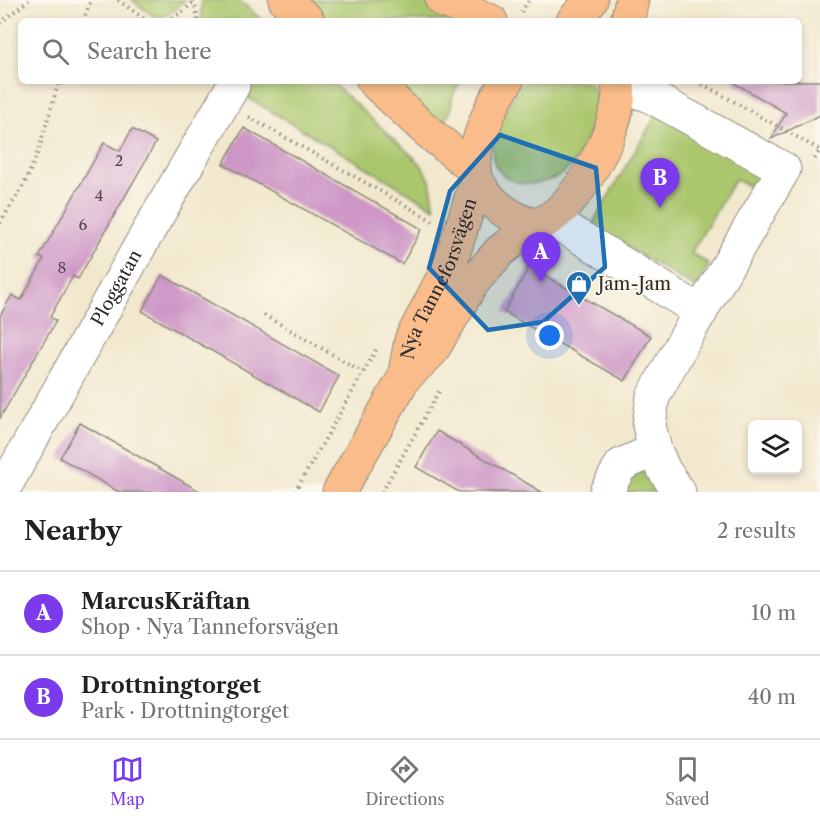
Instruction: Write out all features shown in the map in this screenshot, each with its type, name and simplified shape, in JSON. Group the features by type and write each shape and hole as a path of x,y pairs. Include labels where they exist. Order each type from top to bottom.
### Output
{"main road":[{"path":"286,0 305,18"},
{"path":"442,0 484,18"},
{"path":"576,18 591,0"},
{"path":"628,18 632,0"},
{"path":"376,84 476,175 493,203 510,216 540,223"},
{"name":"Nya Tanneforsvägen","path":"404,378 411,340 450,264 476,175 478,146 483,125 505,84"},
{"name":"Nya Tanneforsvägen","path":"339,492 404,378 431,352 485,266 506,245 560,212 584,184 606,143 616,109 618,84"}],"street":[{"path":"620,84 648,95 784,169 653,397 649,425 655,450 664,470 679,492"},
{"name":"Ploggatan","path":"2,492 228,94"},
{"path":"540,223 572,232 701,312"},
{"path":"606,492 621,465 655,450"}],"path":[{"path":"0,23 29,0"},
{"path":"84,18 91,0"},
{"path":"118,0 143,18"},
{"path":"525,0 531,0"},
{"path":"172,18 194,1"},
{"path":"194,1 197,18"},
{"path":"0,223 25,183 39,149 58,84"},
{"path":"702,84 820,150"},
{"path":"228,94 439,225"},
{"path":"264,315 363,372"},
{"path":"382,492 442,385"}],"highlighted area":[{"path":"500,135 596,168 605,267 543,322 488,330 429,268 450,191"}],"green space":[{"path":"132,0 185,0 170,14 158,17 147,12"},
{"path":"201,0 239,0 260,18 202,18"},
{"path":"306,0 418,0 458,18 326,18"},
{"path":"245,84 333,84 420,163 430,180 435,208 240,93"},
{"path":"396,84 459,84 452,98 451,111 441,125"},
{"path":"522,84 591,84 596,102 595,116 579,154 568,169 557,177 531,184 507,178 498,170 493,158 493,143 501,119"},
{"path":"659,110 764,172 754,189 735,179 691,253 709,264 696,288 591,226"},
{"path":"640,468 657,492 616,492"}],"building":[{"path":"802,81 820,81 820,115 771,139 786,113 736,84 802,84"},
{"path":"244,128 422,229 402,264 223,164"},
{"path":"132,129 156,142 78,279 73,276 50,317 56,321 0,418 0,316 12,295 21,300 44,259 39,257 104,143 120,151"},
{"path":"529,267 651,336 625,381 504,312"},
{"path":"162,275 339,376 319,412 142,311"},
{"path":"80,423 201,492 119,492 60,458"},
{"path":"437,431 542,492 459,492 416,467"}],"place":[{"name":"Drottningtorget","path":"660,208"},
{"name":"MarcusKräftan","path":"541,282"},
{"name":"Jam-Jam","path":"579,307"}]}
